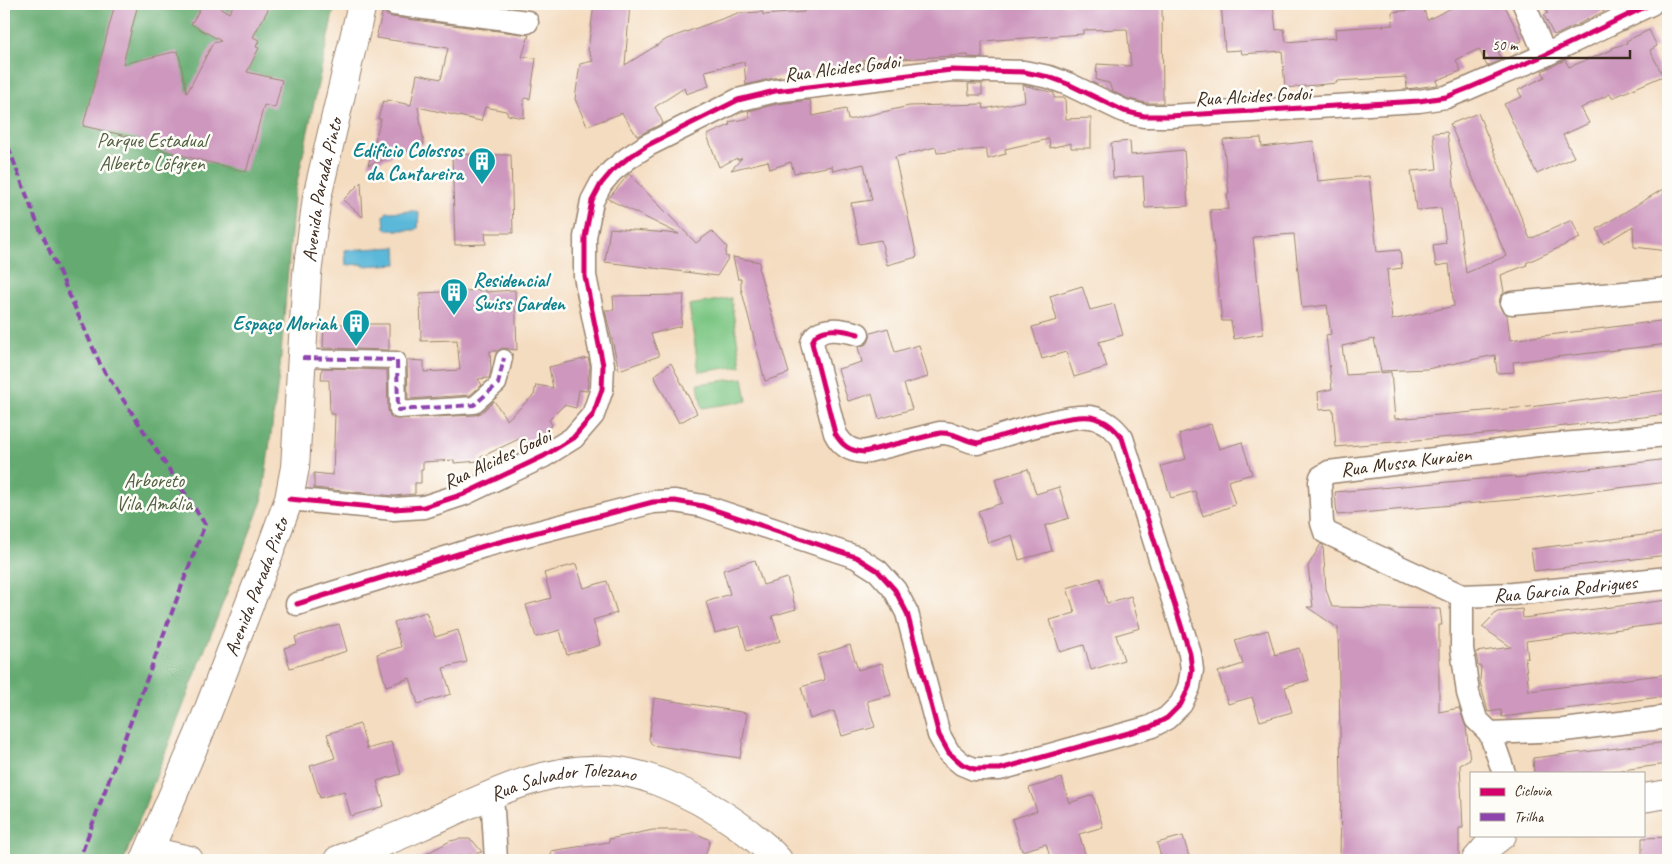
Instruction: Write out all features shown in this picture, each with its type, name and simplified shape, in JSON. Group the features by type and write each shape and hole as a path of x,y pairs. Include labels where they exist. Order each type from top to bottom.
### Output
{"main road":[{"name":"Avenida Parada Pinto","path":"147,856 199,734 289,499 295,466 307,274 317,198 362,4"},
{"name":"Rua Salvador Tolezano","path":"338,860 418,828 492,794 529,781 567,772 607,770 647,777 683,792 720,812 767,848 778,860"},
{"path":"1644,798 1668,794"},
{"path":"1476,860 1488,846 1501,836"},
{"path":"147,856 189,860"}],"street":[{"path":"394,4 527,22"},
{"path":"1524,4 1545,55"},
{"name":"Rua Alcides Godoi","path":"289,499 394,509 424,507 464,494 544,456 573,438 593,415 602,389 603,365 585,276 585,237 592,201 601,184 612,171 628,158 648,145 738,100 775,91 951,70 1024,72 1049,76 1124,111 1144,116 1419,101 1446,97 1545,55 1651,4"},
{"path":"1512,304 1668,289"},
{"path":"297,604 493,544 653,502 675,501 703,506 856,557 878,571 895,590 907,613 939,735 949,753 962,764 974,769 1000,768 1150,727 1167,718 1181,704 1189,687 1192,670 1190,654 1125,446 1117,431 1111,424 1093,417 1072,417 978,444 956,434 940,433 864,452 856,452 840,442 835,433 812,342 817,334 823,331 839,329 858,334"},
{"path":"302,358 397,360 398,410 474,405 498,384 504,358"},
{"name":"Rua Mussa Kuraien","path":"1462,596 1325,532 1322,523 1321,477 1329,472 1538,446 1668,435"},
{"name":"Rua Garcia Rodrigues","path":"1462,596 1513,594 1668,578"},
{"path":"1462,596 1462,648 1468,693 1476,719 1490,733 1504,772"},
{"path":"1490,733 1564,730 1668,716"},
{"path":"492,794 496,860"}],"green space":[{"name":"Parque Estadual Alberto Löfgren","path":"4,4 335,4 294,197 280,367 262,501 124,860 4,860"},
{"path":"731,298 741,366 699,372 689,305"},
{"path":"743,378 747,401 702,408 698,384"}],"water":[{"path":"415,211 419,213 418,228 415,230 387,230 385,227 384,215 387,212"},
{"path":"396,247 397,264 346,265 345,250"}],"building":[{"path":"115,4 138,4 123,64 178,51 187,93 213,43 221,41 191,24 203,4 214,4 229,13 234,4 271,4 253,37 259,40 256,47 259,48 247,72 282,80 275,108 264,105 246,172 139,144 140,139 83,126"},
{"path":"594,4 630,4 625,65 667,39 738,13 763,12 763,15 804,12 803,5 1162,4 1163,103 1146,103 1128,99 1112,91 1109,83 1096,80 1097,64 1131,66 1127,29 1083,30 1083,34 982,41 982,58 968,57 968,55 863,60 864,67 773,78 746,85 744,62 705,71 709,86 686,94 684,88 655,107 663,123 637,136 622,113 587,126 575,99 580,64 593,61 588,50"},
{"path":"1221,4 1273,4 1276,30 1284,29 1286,42 1336,38 1335,29 1393,25 1392,12 1424,9 1427,20 1460,4 1504,4 1522,41 1498,52 1502,60 1487,66 1479,49 1456,60 1461,71 1437,80 1438,85 1407,89 1406,77 1336,81 1337,83 1285,88 1282,51 1242,54 1241,50 1225,51"},
{"path":"1543,4 1601,4 1605,11 1556,35 1553,34 1544,15 1548,13"},
{"path":"383,10 386,15 392,17 529,35 522,57 536,58 530,99 524,98 524,118 508,115 506,111 485,107 481,121 418,107 424,144 406,151 394,149 391,157 368,165 381,119 378,119 383,101 387,102 387,100 411,105 417,74 441,79 448,48 376,38"},
{"path":"1649,30 1657,46 1650,50 1663,76 1612,98 1610,94 1581,108 1589,123 1563,135 1574,157 1537,174 1504,104 1522,97 1518,90 1545,77 1542,71 1565,60 1569,67 1612,50 1612,48 1627,43 1626,41"},
{"path":"968,84 982,84 982,95 969,95"},
{"path":"1023,85 1054,93 1054,98 1065,98 1066,119 1091,118 1091,148 1071,148 1071,143 1050,148 1049,139 1005,149 1006,154 988,159 986,149 937,153 936,147 895,157 917,257 887,265 881,240 859,244 851,203 872,200 864,164 833,171 832,166 794,173 791,162 770,169 768,161 731,170 742,158 737,160 737,158 719,167 707,135 730,125 729,122 750,118 748,111 777,104 810,100 813,116 846,109 848,120 909,106 983,104 984,109 1025,101"},
{"path":"1478,113 1530,239 1572,220 1580,238 1526,263 1527,265 1501,275 1504,292 1500,298 1499,305 1507,315 1510,340 1668,320 1668,344 1513,362 1514,372 1497,373 1495,355 1427,369 1381,371 1374,339 1342,346 1346,375 1391,372 1395,419 1529,407 1668,390 1668,414 1531,430 1336,447 1333,409 1319,410 1318,392 1332,389 1326,335 1331,334 1327,305 1302,308 1294,234 1253,237 1263,334 1234,339 1231,321 1222,321 1210,210 1229,209 1223,140 1261,138 1262,147 1313,141 1318,181 1369,176 1377,252 1400,250 1402,268 1387,270 1392,320 1454,306 1449,264 1436,266 1433,245 1446,243 1441,208 1417,210 1411,171 1437,169 1433,133 1447,132 1466,273 1506,256 1450,124"},
{"path":"1130,141 1131,155 1184,150 1188,206 1145,208 1143,176 1113,178 1111,143"},
{"path":"452,154 511,155 513,233 485,233 486,244 455,245"},
{"path":"629,174 696,243 712,231 727,247 725,256 729,257 717,276 605,262 610,228 679,234 608,199"},
{"path":"361,182 363,217 343,200"},
{"path":"1668,186 1668,251 1634,247 1633,226 1603,244 1597,229"},
{"path":"733,257 760,262 759,270 789,373 765,381 741,288 741,279 738,279"},
{"path":"1082,286 1090,310 1114,304 1123,335 1099,342 1107,367 1074,377 1066,352 1042,359 1032,327 1057,320 1050,296"},
{"path":"486,290 486,292 515,290 517,350 502,348 497,351 490,351 491,370 489,378 478,379 482,385 470,395 408,399 407,360 424,361 424,372 460,370 457,340 421,341 420,293"},
{"path":"684,295 681,326 651,334 659,356 619,370 605,310 614,310 613,296"},
{"name":"Espaço Moriah","path":"324,324 389,324 389,350 323,348"},
{"path":"888,328 895,352 919,345 928,377 904,384 912,409 879,419 872,394 848,401 838,369 862,362 858,347 868,343 871,333"},
{"path":"588,358 590,366 587,391 579,390 576,408 564,405 549,420 552,425 540,435 544,440 531,448 523,437 479,458 479,461 454,463 454,460 423,462 421,483 415,483 415,494 394,496 314,488 314,473 333,475 335,414 330,414 329,380 321,380 322,368 387,370 388,410 390,416 394,419 475,415 481,413 494,401 507,420 534,395 536,385 553,388 549,367"},
{"path":"671,363 697,413 679,423 654,376"},
{"path":"1211,424 1219,449 1242,442 1252,474 1228,481 1235,505 1203,516 1195,491 1171,498 1161,466 1186,459 1179,434"},
{"path":"1668,459 1668,482 1534,498 1337,515 1335,492 1515,476 1515,478"},
{"path":"1028,469 1036,494 1059,487 1069,518 1045,526 1052,551 1019,560 1012,535 988,543 978,511 1002,503 995,479"},
{"path":"1668,532 1668,555 1534,571 1531,549"},
{"path":"1321,544 1323,545 1326,589 1332,607 1440,609 1442,625 1439,625 1439,712 1459,708 1466,727 1470,760 1460,765 1463,828 1459,828 1459,855 1456,860 1340,860 1341,783 1338,628 1307,607 1313,607 1308,566"},
{"path":"755,560 763,585 787,578 796,609 772,616 780,641 747,651 740,626 715,633 706,602 730,594 723,570"},
{"path":"576,564 584,588 607,581 617,613 593,620 600,645 567,655 560,630 536,637 526,605 551,598 544,573"},
{"path":"1100,578 1107,603 1131,596 1140,628 1116,635 1124,660 1091,670 1084,645 1060,652 1050,620 1075,613 1067,588"},
{"path":"1668,600 1668,623 1526,641 1528,659 1525,657 1529,691 1668,674 1668,696 1502,717 1501,710 1488,712 1480,682 1481,666 1478,666 1476,652 1511,647 1482,627 1497,612 1522,609 1523,618"},
{"path":"426,612 435,637 458,630 467,662 443,668 451,694 418,704 410,678 386,686 377,654 401,647 394,622"},
{"path":"339,624 347,651 290,668 284,648 297,644 295,637"},
{"path":"1268,630 1275,655 1299,648 1309,680 1285,687 1292,712 1260,721 1252,697 1228,704 1218,672 1243,664 1235,640"},
{"path":"850,645 858,670 882,663 891,695 867,701 875,727 842,736 834,711 810,719 801,687 825,680 818,655"},
{"path":"654,698 747,713 740,758 652,745 649,739"},
{"path":"360,724 367,749 391,742 401,774 377,781 384,806 351,816 344,791 320,798 310,766 335,758 327,734"},
{"path":"1668,742 1668,764 1607,772 1534,772 1533,758"},
{"path":"1062,778 1069,803 1093,795 1103,827 1079,834 1087,860 1051,860 1046,844 1022,851 1012,819 1037,811 1029,788"},
{"path":"653,830 689,830 710,840 704,860 552,860 551,851 609,842 609,839"},
{"path":"1183,836 1190,860 1162,860 1157,843"},
{"path":"1668,837 1668,860 1642,860 1642,838"},
{"path":"460,839 473,841 482,852 470,855 415,860 450,841"}],"marked path":[{"path":"4,136 36,220 101,366 205,524 79,860"},
{"path":"302,358 397,360 398,410 474,405 498,384 504,358"},
{"path":"4,857 9,860"}],"cycle path":[{"path":"289,499 394,509 424,507 464,494 544,456 573,438 593,415 602,389 603,365 585,276 585,237 592,201 601,184 612,171 628,158 648,145 738,100 775,91 951,70 1024,72 1049,77 1124,111 1144,116 1419,101 1446,97 1469,88 1545,55 1651,4"},
{"path":"297,604 484,546 653,502 675,501 703,506 856,557 878,571 895,590 907,613 939,735 949,753 962,764 974,769 1000,769 1150,727 1167,718 1181,704 1189,687 1192,670 1190,654 1122,438 1104,421 1085,417 1055,421 978,443 951,434 940,433 864,452 851,449 835,433 812,343 819,333 825,331 839,330 858,334"}],"place":[{"name":"Edificio Colossos da Cantareira","path":"482,185"},
{"name":"Residencial Swiss Garden","path":"454,316"},
{"name":"Espaço Moriah","path":"356,347"}],"park label":[{"name":"Arboreto Vila Amália","path":"154,492"}]}
